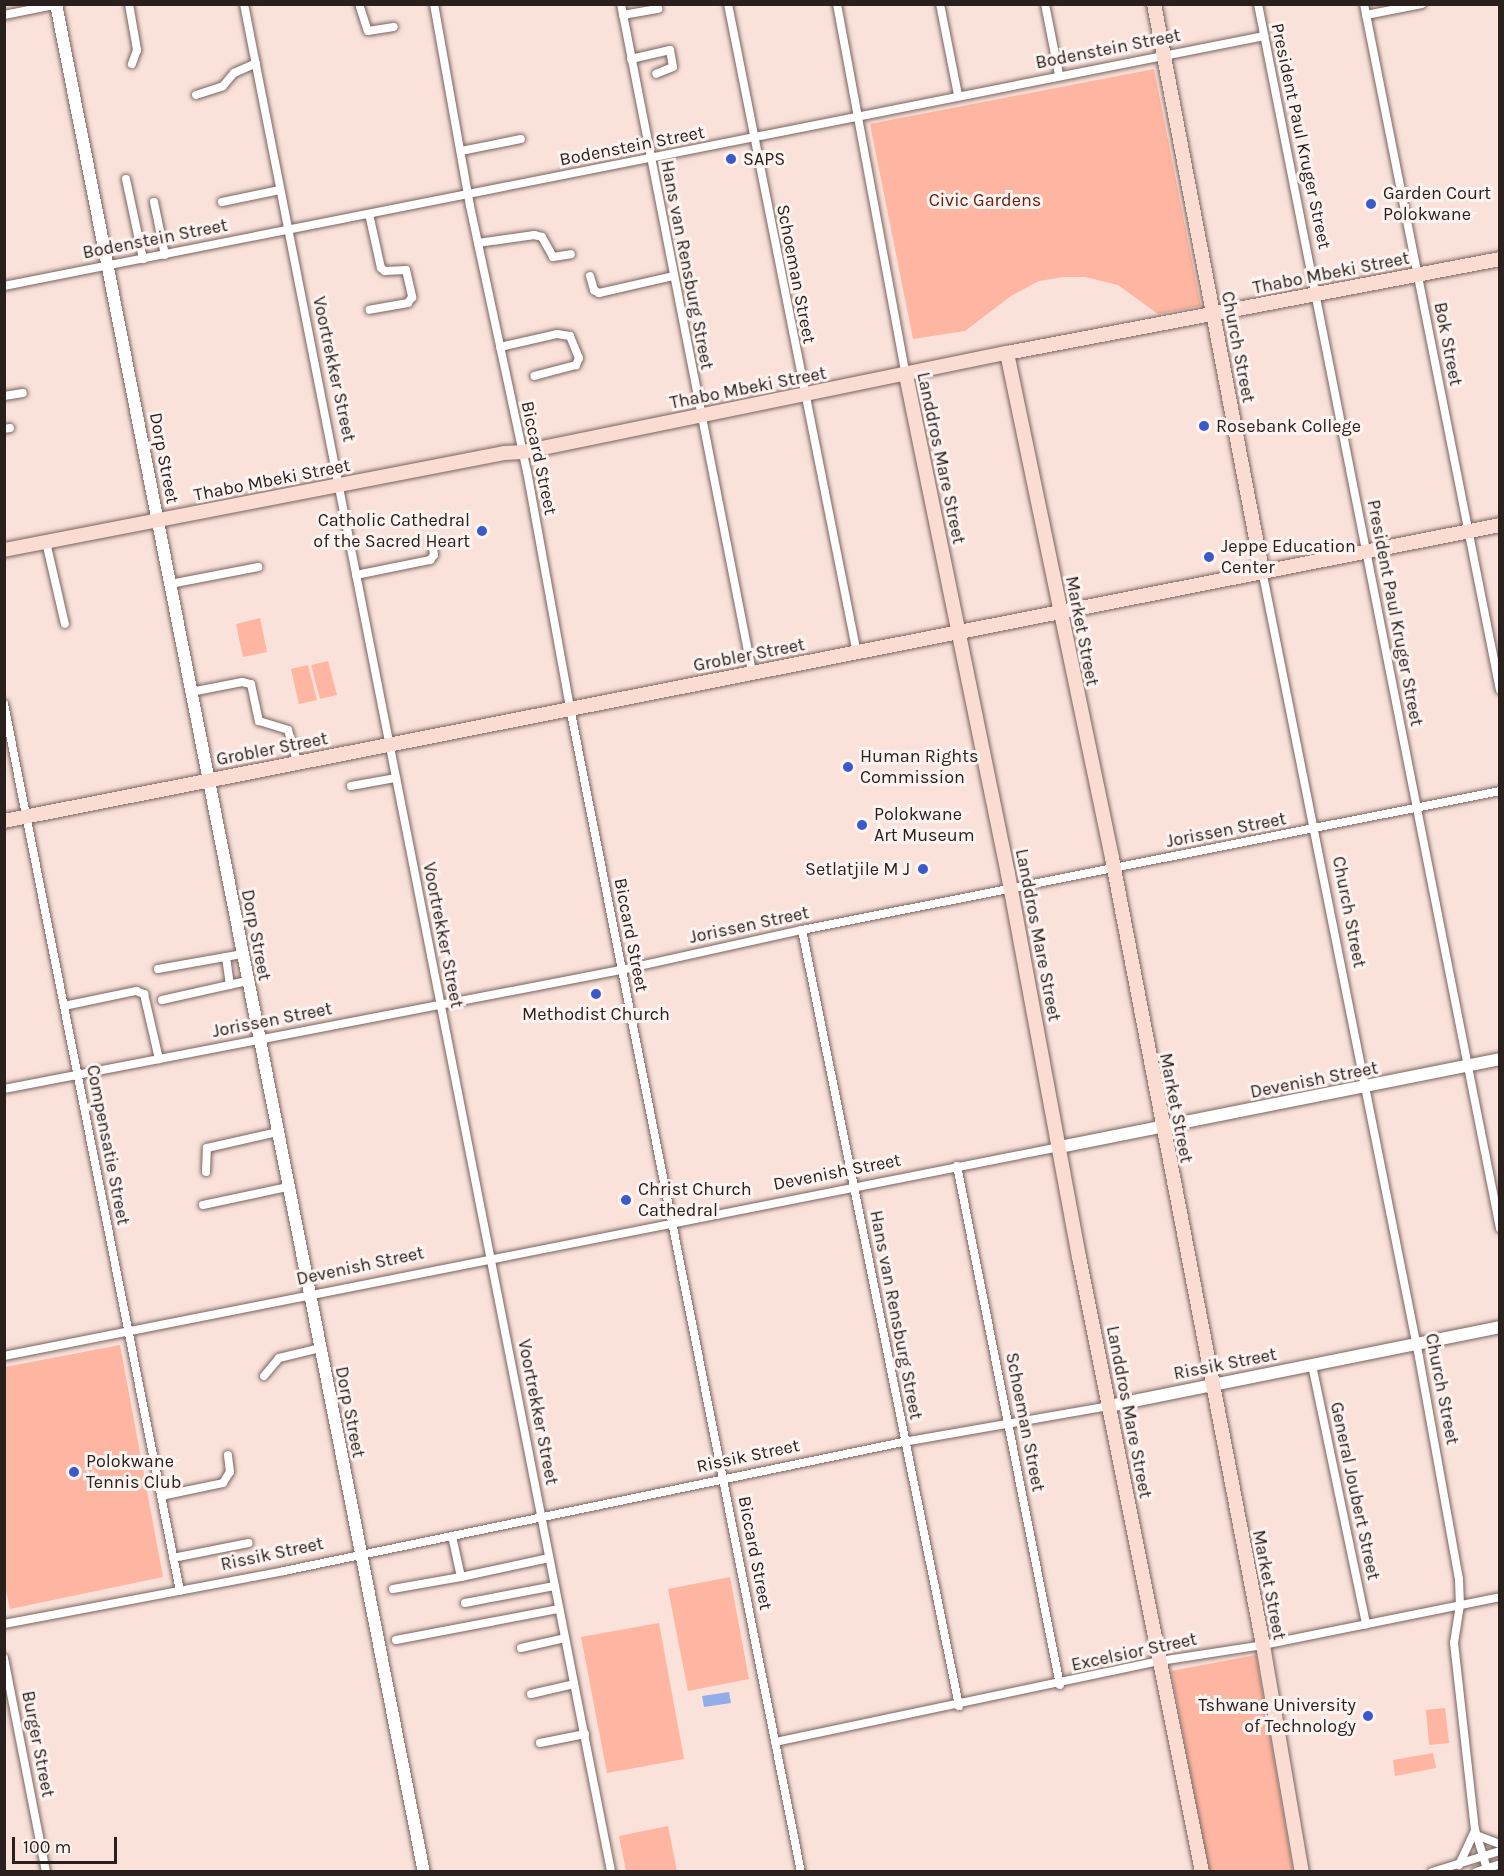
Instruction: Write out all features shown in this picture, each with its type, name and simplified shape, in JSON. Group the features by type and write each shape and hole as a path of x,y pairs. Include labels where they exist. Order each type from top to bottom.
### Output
{"main road":[{"name":"Church Street","path":"1154,4 1262,570"},
{"name":"Thabo Mbeki Street","path":"4,550 504,453 523,452 1007,353 1500,259"},
{"name":"Market Street","path":"1007,353 1113,869 1263,1645 1302,1872"},
{"name":"Landdros Mare Street","path":"906,375 1011,889 1109,1406 1202,1872"},
{"name":"Grobler Street","path":"4,821 752,672 857,654 958,631 1262,570 1500,525"}],"street":[{"path":"129,4 137,50 132,64"},
{"name":"Voortrekker Street","path":"244,4 341,486 388,744 611,1872"},
{"path":"359,4 368,31 394,27"},
{"name":"Biccard Street","path":"434,4 468,196 523,452 621,969 801,1872"},
{"name":"Hans van Rensburg Street","path":"621,4 752,672"},
{"name":"Schoeman Street","path":"728,4 803,395 857,654"},
{"name":"Landdros Mare Street","path":"837,4 860,115 906,375"},
{"path":"940,4 958,95"},
{"path":"1046,4 1059,75"},
{"name":"President Paul Kruger Street","path":"1258,4 1500,1228"},
{"name":"Bok Street","path":"1364,4 1500,690"},
{"path":"1366,15 1422,4"},
{"path":"4,15 57,5"},
{"name":"Dorp Street","path":"57,5 359,1554 424,1872"},
{"path":"623,15 658,9"},
{"name":"Bodenstein Street","path":"4,286 753,140 958,95 1264,36"},
{"path":"631,58 670,50 673,67 656,74"},
{"path":"196,94 223,86 234,73 256,63"},
{"path":"461,151 521,139"},
{"path":"126,179 143,259"},
{"path":"222,202 280,190"},
{"path":"154,202 165,255"},
{"path":"369,214 381,268 385,271 406,270 412,297 408,303 370,310"},
{"path":"478,243 534,235 542,237 553,257 571,254"},
{"path":"590,276 594,290 599,293 673,276"},
{"path":"500,347 557,334 570,336 579,358 576,365 534,376"},
{"path":"4,396 23,393"},
{"path":"356,575 430,560 434,555 432,540"},
{"path":"46,542 65,624"},
{"path":"170,584 258,567"},
{"name":"Church Street","path":"1262,570 1416,1344 1459,1579 1460,1605 1454,1643 1475,1832 1487,1870"},
{"path":"191,692 242,682 251,684 259,721 288,730 297,762"},
{"name":"Compensatie Street","path":"4,704 180,1591"},
{"path":"351,786 396,778"},
{"name":"Jorissen Street","path":"4,1089 621,969 802,930 1500,791"},
{"name":"Hans van Rensburg Street","path":"802,930 855,1186 903,1442 958,1706"},
{"path":"158,969 242,954"},
{"path":"225,957 230,985"},
{"path":"162,1000 247,981"},
{"path":"64,1006 136,991 144,994 159,1059"},
{"name":"Devenish Street","path":"4,1356 491,1257 1365,1089 1500,1059"},
{"path":"206,1172 207,1148 278,1132"},
{"name":"Schoeman Street","path":"957,1166 1060,1685"},
{"path":"203,1205 288,1187"},
{"name":"Rissik Street","path":"4,1623 180,1591 903,1442 1109,1406 1500,1327"},
{"path":"264,1376 279,1358 320,1348"},
{"name":"General Joubert Street","path":"1312,1365 1366,1624"},
{"path":"161,1496 223,1483 230,1472 228,1455"},
{"path":"452,1536 461,1577"},
{"path":"173,1558 249,1543"},
{"path":"393,1589 549,1558"},
{"path":"465,1603 554,1586"},
{"name":"Excelsior Street","path":"775,1742 1060,1685 1160,1661 1263,1645 1500,1597"},
{"path":"396,1640 559,1609"},
{"path":"521,1647 565,1638"},
{"name":"Burger Street","path":"4,1658 46,1872"},
{"path":"531,1694 574,1684"},
{"path":"540,1743 585,1734"},
{"path":"1475,1832 1500,1844"},
{"name":"Church Street","path":"1459,1865 1475,1832"},
{"path":"1432,1872 1500,1851"},
{"path":"1476,1872 1500,1864"}],"green space":[{"name":"Civic Gardens","path":"1154,69 1201,306 1158,314 1118,285 1085,277 1064,277 1039,281 1011,296 965,331 913,339 870,124"},
{"path":"260,618 267,652 243,657 236,624"},
{"path":"328,661 337,695 320,699 311,665"},
{"path":"308,665 317,700 299,704 291,669"},
{"name":"Polokwane Tennis Club","path":"120,1345 163,1577 10,1609 4,1582 5,1367"},
{"path":"730,1577 749,1679 688,1691 668,1589"},
{"path":"659,1623 684,1759 607,1773 581,1637"},
{"path":"1256,1655 1293,1871 1209,1871 1171,1671"},
{"path":"1445,1708 1449,1743 1429,1745 1426,1710"},
{"path":"1433,1753 1436,1768 1395,1776 1393,1760"},
{"path":"668,1826 677,1871 626,1871 619,1836"}],"water":[{"path":"729,1692 731,1703 704,1707 702,1696"}],"place":[{"name":"SAPS","path":"731,159"},
{"name":"Garden Court Polokwane","path":"1371,204"},
{"name":"Rosebank College","path":"1204,426"},
{"name":"Catholic Cathedral of the Sacred Heart","path":"482,531"},
{"name":"Jeppe Education Center","path":"1209,557"},
{"name":"Human Rights Commission","path":"848,767"},
{"name":"Polokwane Art Museum","path":"862,825"},
{"name":"Setlatjile M J","path":"923,869"},
{"name":"Methodist Church","path":"596,994"},
{"name":"Christ Church Cathedral","path":"626,1200"},
{"name":"Polokwane Tennis Club","path":"74,1472"},
{"name":"Tshwane University of Technology","path":"1368,1716"}]}
